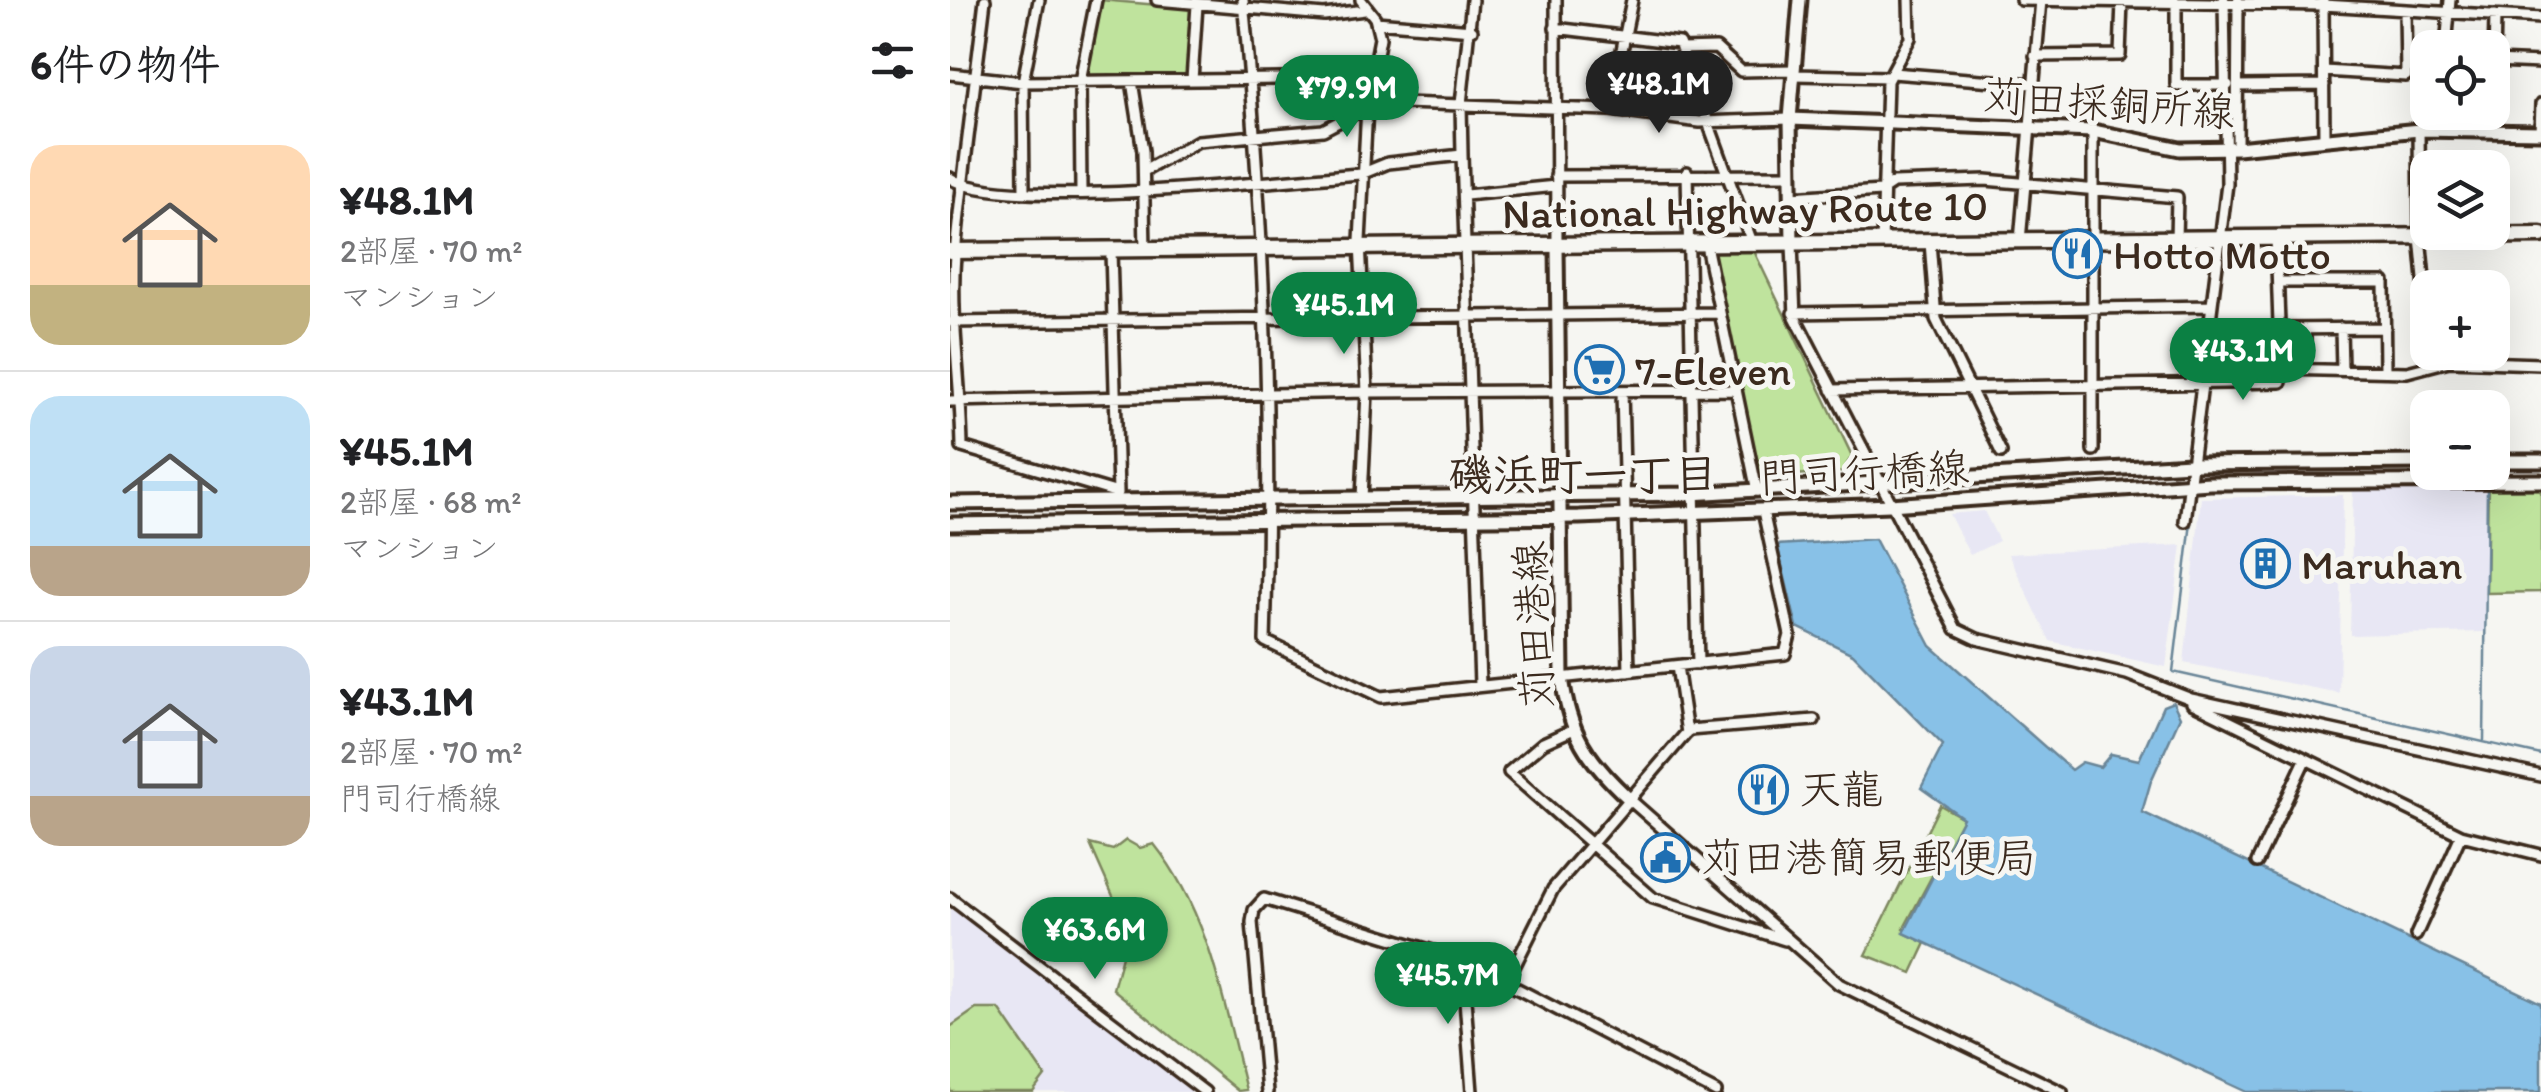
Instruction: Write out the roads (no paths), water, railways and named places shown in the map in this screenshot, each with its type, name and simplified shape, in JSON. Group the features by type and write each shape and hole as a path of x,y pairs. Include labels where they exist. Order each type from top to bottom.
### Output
{"highway":[{"name":"National Highway Route 10","path":"2510,229 2541,232"},
{"name":"National Highway Route 10","path":"2218,235 2276,237 2410,231"},
{"name":"National Highway Route 10","path":"953,247 2410,231"},
{"name":"National Highway Route 10","path":"2510,232 2541,232"},
{"name":"National Highway Route 10","path":"1882,239 1930,242 2021,237"},
{"name":"National Highway Route 10","path":"1688,241 1706,245 1752,240"},
{"name":"National Highway Route 10","path":"953,247 1112,251 1145,247"}],"main road":[{"path":"1792,240 1790,119 1800,0"},
{"name":"苅田採銅所線","path":"1790,119 2093,131 2180,150 2419,130"},
{"name":"苅田採銅所線","path":"2444,130 2540,132"},
{"name":"苅田港線","path":"1557,242 1562,677 1572,730 1603,774 1628,798"},
{"path":"2510,462 2541,461"},
{"name":"門司行橋線","path":"950,504 1691,494 2190,464 2410,462"},
{"name":"門司行橋線","path":"950,524 1560,518 1890,505 2188,484 2541,481"}],"street":[{"path":"984,0 953,247 952,322 963,400 964,448 1118,493 1112,251"},
{"path":"1024,192 1023,82 1040,0"},
{"path":"1082,192 1080,82 1096,0"},
{"path":"1156,0 1244,4 1324,15 1363,5 1376,22 1380,44 1367,108 1360,244 1360,318 1367,392 1362,498"},
{"path":"1472,0 1462,104 1462,155 1466,195 1470,498 1480,685"},
{"path":"1556,0 1557,242"},
{"path":"1610,110 1632,0"},
{"path":"1882,239 1884,121 1890,75 1910,38 1909,0"},
{"path":"2021,0 2323,3 2541,18"},
{"path":"2021,237 2041,0"},
{"path":"2447,30 2450,0"},
{"path":"2224,1 2233,86"},
{"path":"2035,56 2120,55 2122,2"},
{"path":"2176,2 2176,86 2324,84"},
{"path":"2185,521 2218,235 2232,148 2238,2"},
{"path":"2323,3 2324,138"},
{"path":"1192,80 1197,4"},
{"path":"1244,4 1262,245 1262,318 1272,394 1266,641 1382,697 1785,654 1790,634 1763,511"},
{"path":"2324,71 2406,76 2405,10"},
{"path":"2496,15 2494,61 2541,64"},
{"path":"1376,22 1472,30"},
{"path":"1555,28 1672,39 1682,49 1752,240"},
{"path":"1682,49 1716,48 1741,71 2032,84"},
{"path":"950,74 1023,82 1372,78"},
{"path":"1132,81 1144,171 1145,247"},
{"path":"1144,171 1198,141 1331,128 1367,108 1462,104 1610,110 1709,121 1790,119"},
{"path":"2540,132 2541,104"},
{"path":"2419,130 2420,150"},
{"path":"2093,131 2093,450"},
{"path":"950,178 961,187 1024,192 1144,191 1365,173 1388,163 1462,155"},
{"path":"1466,195 1556,181 1687,172 1790,175"},
{"path":"1687,172 1691,494 1698,664"},
{"path":"1791,197 1882,191 1894,183 2027,183 2177,197 2176,235"},
{"path":"1832,390 2282,382 2276,237"},
{"path":"1792,240 1793,313 1956,629 1977,639 2127,674 2191,699 2541,776"},
{"path":"1930,242 1935,309 1968,388 2002,452"},
{"path":"1706,245 1757,491"},
{"path":"2278,282 2384,282 2385,371"},
{"path":"1793,313 2211,306"},
{"path":"952,322 1719,313"},
{"path":"2342,328 2342,370"},
{"path":"2280,329 2384,328"},
{"path":"2305,329 2305,369"},
{"path":"2510,364 2541,364"},
{"path":"2281,369 2410,368"},
{"path":"950,401 1367,392 1736,390"},
{"path":"1622,392 1629,671"},
{"path":"1677,666 1687,733"},
{"path":"2191,699 2192,703 2305,760 2461,835 2541,856"},
{"path":"1507,981 1553,888 1687,733 1814,720"},
{"path":"1572,730 1543,743 1509,772 1653,898 1791,942"},
{"path":"2257,862 2305,760"},
{"path":"1628,798 1839,984 2062,1092"},
{"path":"2416,935 2461,835"},
{"path":"950,898 1205,1092"},
{"path":"1267,1092 1252,922 1254,910 1264,899 1462,960 1716,1092"},
{"path":"1462,960 1472,1092"}],"water":[{"path":"1875,539 1931,646 2071,770 2082,762 2100,767 2111,754 2139,760 2163,706 2173,702 2180,717 2151,781 2142,812 2541,1003 2541,1092 2247,1092 1904,933 1963,818 1921,788 1943,745 1853,654 1797,627 1777,545"}],"waterway":[{"path":"2231,6 2233,143"},
{"path":"2228,208 2233,151"},
{"path":"2198,461 2210,355"},
{"path":"2195,489 2173,672 2541,755"},
{"path":"2484,740 2487,490"}],"place":[{"name":"Hotto Motto","path":"2078,254"},
{"name":"7-Eleven","path":"1600,370"},
{"name":"Maruhan","path":"2266,564"},
{"name":"天龍","path":"1764,789"},
{"name":"苅田港簡易郵便局","path":"1666,857"}],"district":[{"name":"磯浜町一丁目","path":"1583,474"}]}
